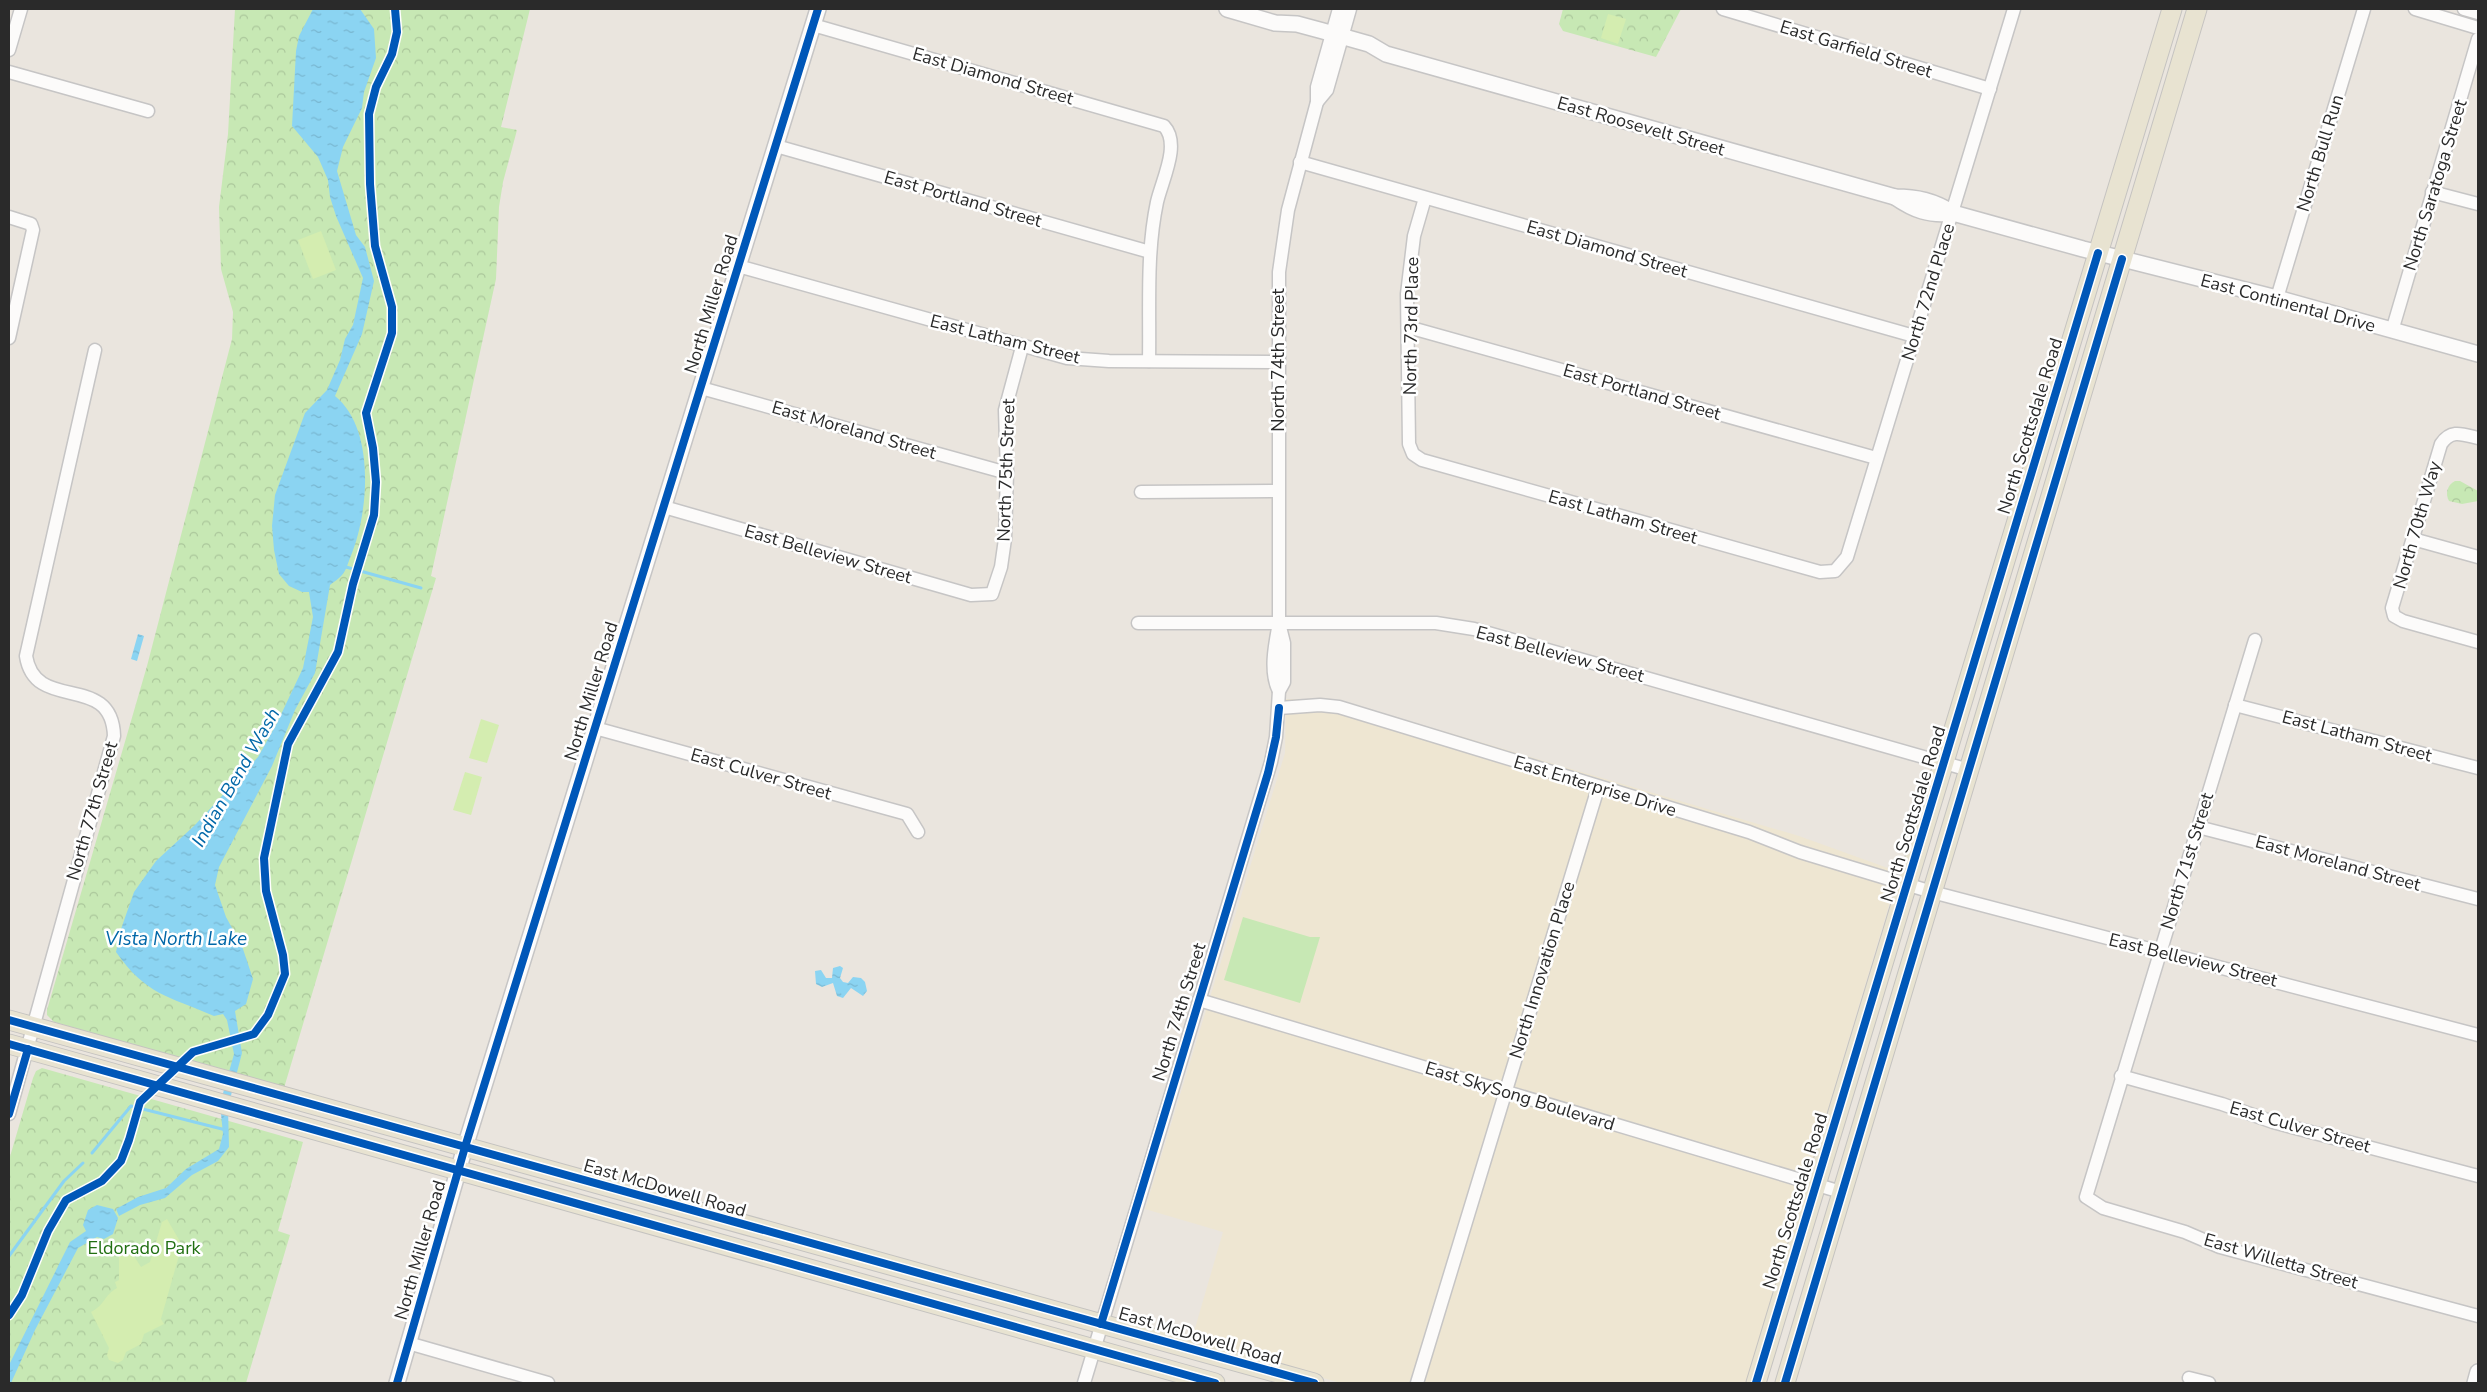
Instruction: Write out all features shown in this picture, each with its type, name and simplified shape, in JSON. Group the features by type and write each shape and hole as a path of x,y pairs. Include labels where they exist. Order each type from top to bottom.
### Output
{"main road":[{"name":"North Scottsdale Road","path":"1756,1383 1945,764 2172,9"},
{"path":"1785,1383 2197,9"},
{"name":"East McDowell Road","path":"9,1020 1314,1383"},
{"path":"9,1044 1216,1383"}],"street":[{"path":"9,50 21,9"},
{"name":"North Miller Road","path":"397,1383 465,1147 818,9"},
{"name":"East Roosevelt Street","path":"1227,9 1275,23 1294,34 1336,40 1367,54 1386,54 1895,197 1913,209 1935,215 1953,213 2098,253"},
{"name":"North 74th Street","path":"1336,40 1339,9"},
{"name":"North 74th Street","path":"1084,1383 1269,767 1276,737 1279,691 1284,682 1284,643 1279,623 1279,272 1288,210 1317,102 1317,87 1350,9"},
{"name":"East Garfield Street","path":"1723,9 1990,89"},
{"name":"North 72nd Place","path":"1834,571 1847,557 2014,9"},
{"name":"North Bull Run","path":"2276,298 2364,9"},
{"path":"2415,9 2478,28"},
{"path":"2464,9 2478,13"},
{"name":"East Diamond Street","path":"813,25 1164,126 1170,132 1171,148 1153,220 1150,252"},
{"name":"North Saratoga Street","path":"2392,331 2478,39"},
{"path":"9,72 148,111"},
{"name":"East Portland Street","path":"776,146 1150,252"},
{"name":"East Diamond Street","path":"1300,162 1914,336"},
{"path":"2432,192 2478,204"},
{"name":"North 73rd Place","path":"1413,454 1409,444 1407,294 1410,259 1425,198"},
{"path":"9,217 31,224 33,234 9,338"},
{"path":"1150,252 1150,361"},
{"name":"East Continental Drive","path":"2098,253 2276,298 2478,354"},
{"name":"East Latham Street","path":"738,266 1022,347 1067,358 1278,362"},
{"name":"East Portland Street","path":"1408,327 1876,458"},
{"name":"North 75th Street","path":"992,594 1001,567 1005,539 1007,473 1005,410 1022,347"},
{"name":"North 77th Street","path":"9,1114 114,736 114,725 100,702 41,684 32,676 26,656 95,350"},
{"name":"East Moreland Street","path":"701,388 1007,473"},
{"name":"North 70th Way","path":"2478,438 2456,433 2447,436 2441,444 2392,608 2394,616 2403,621 2478,642"},
{"name":"East Latham Street","path":"1413,454 1422,460 1820,572 1834,571"},
{"path":"1141,492 1278,491"},
{"name":"East Belleview Street","path":"664,507 971,595 992,594"},
{"path":"2413,539 2478,557"},
{"name":"East Belleview Street","path":"1138,623 1436,623 1474,629 1969,770"},
{"name":"North 71st Street","path":"2086,1197 2254,640"},
{"name":"East Enterprise Drive","path":"1279,708 1320,705 1339,707 1598,788 1749,832 1800,852 1907,884"},
{"name":"East Latham Street","path":"2235,705 2478,768"},
{"name":"East Culver Street","path":"595,728 907,814 918,832"},
{"name":"North Innovation Place","path":"1418,1383 1598,788"},
{"name":"East Moreland Street","path":"2198,827 2478,899"},
{"name":"East Belleview Street","path":"1907,884 2478,1035"},
{"name":"East SkySong Boulevard","path":"1198,1000 1841,1192"},
{"name":"East Culver Street","path":"2121,1076 2222,1104 2273,1122 2478,1176"},
{"name":"East Willetta Street","path":"2086,1197 2102,1208 2185,1232 2220,1247 2478,1316"},
{"path":"408,1343 542,1382"},
{"path":"2476,1383 2478,1372"},
{"path":"2189,1378 2209,1383"}],"shaded area":[{"path":"1286,699 1334,699 1799,836 1899,872 1746,1383 1341,1383 1191,1342 1223,1232 1145,1209 1285,753"}],"green space":[{"path":"235,9 530,9 501,127 517,130 503,182 499,207 496,279 431,576 436,578 284,1088 54,1022 47,1015 147,666 232,339 233,312 221,269 219,207 228,134"},
{"path":"1563,9 1681,9 1656,57 1563,31 1559,24"},
{"path":"1608,14 1626,19 1618,44 1601,38"},
{"path":"321,231 336,270 313,279 298,240"},
{"path":"2455,481 2460,481 2478,491 2478,501 2462,504 2449,501 2448,490"},
{"path":"481,719 499,725 487,763 469,758"},
{"path":"465,772 482,777 471,815 453,810"},
{"path":"1243,917 1310,937 1320,937 1300,1003 1224,980"},
{"name":"Eldorado Park","path":"42,1068 303,1142 278,1231 290,1235 246,1383 9,1383 9,1160 33,1078 36,1071"},
{"path":"167,1219 182,1245 161,1319 164,1324 144,1334 141,1344 126,1352 123,1360 118,1363 109,1360 107,1355 109,1348 91,1312 117,1288 115,1282 119,1280 119,1251 128,1247 141,1267 150,1262 162,1222"}],"water":[{"name":"Vista North Lake","path":"313,9 360,9 374,29 376,58 364,92 362,108 343,147 337,171 356,235 365,247 374,281 362,334 335,396 348,411 357,429 363,450 365,473 361,519 346,569 330,585 315,673 295,710 272,766 219,867 215,885 226,917 242,946 253,979 246,1004 235,1011 242,1053 228,1107 229,1147 218,1161 192,1175 165,1198 140,1205 119,1216 116,1209 138,1197 166,1188 186,1169 219,1149 223,1134 220,1104 234,1054 227,1020 223,1014 214,1016 159,993 148,986 127,966 116,952 121,929 134,892 156,861 195,825 258,757 277,723 303,668 313,617 309,592 302,592 289,586 279,574 272,526 275,495 305,413 327,390 340,360 345,339 353,325 363,278 336,216 330,197 328,180 318,157 292,126 296,51 299,36"},
{"path":"138,634 144,636 137,661 131,659"},
{"path":"840,966 843,968 840,978 843,982 848,983 853,977 861,978 865,982 867,991 863,996 851,988 843,998 837,996 833,983 822,987 816,984 815,971 821,970 826,978 832,978 833,968"},
{"path":"97,1205 113,1209 118,1218 113,1234 104,1239 97,1237 78,1248 35,1330 11,1383 9,1383 9,1365 70,1242 86,1231 83,1225 88,1210"}],"waterway":[{"path":"346,567 421,588"},
{"path":"92,1153 131,1106 226,1130"},
{"path":"9,1256 64,1181 83,1163"}],"cycle path":[{"path":"9,1315 22,1295 48,1231 66,1200 102,1181 121,1161 140,1102 193,1052 254,1034 268,1015 285,974 283,955 266,891 264,858 288,744 338,652 353,584 374,515 376,482 373,448 366,413 392,333 392,307 375,246 370,184 369,114 376,87 392,54 397,32 395,9"},
{"path":"397,1383 465,1147 818,9"},
{"path":"1756,1383 2098,253"},
{"path":"1785,1383 2122,259"},
{"path":"1101,1324 1268,773 1276,737 1279,708"},
{"path":"9,1020 1314,1383"},
{"path":"9,1044 1215,1383"},
{"path":"9,1114 28,1049"}],"water label":[{"name":"Indian Bend Wash","path":"235,777"}]}
